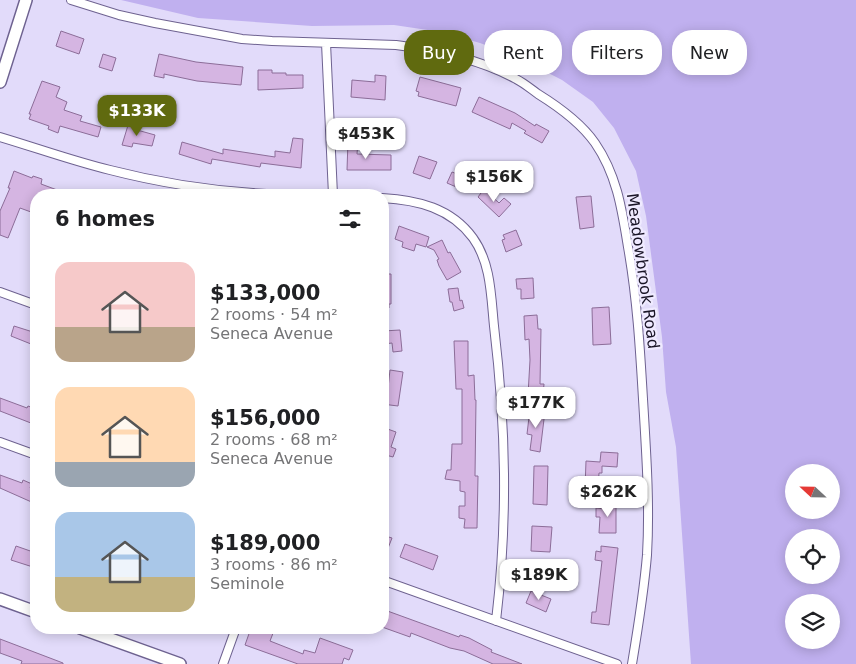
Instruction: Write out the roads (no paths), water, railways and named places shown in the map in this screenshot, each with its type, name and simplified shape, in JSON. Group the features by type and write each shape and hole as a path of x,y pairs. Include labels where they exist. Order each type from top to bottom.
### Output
{"main road":[{"path":"0,82 26,0"},
{"path":"0,599 30,610"},
{"path":"97,634 180,664"}],"street":[{"name":"Meadowbrook Road","path":"71,0 119,15 202,33 265,41 378,44 414,48 460,58 497,70 516,79 566,113 594,141 609,167 621,200 633,275 640,346 648,508 647,552 644,588 632,664"},
{"path":"326,44 333,189"},
{"path":"0,137 110,170 209,189"},
{"path":"389,199 413,201 430,206 448,215 463,226 474,239 486,266 501,382 504,427 504,531 496,621"},
{"path":"0,292 30,303"},
{"path":"0,442 30,453"},
{"path":"389,583 617,664"},
{"path":"223,664 234,634"}]}
